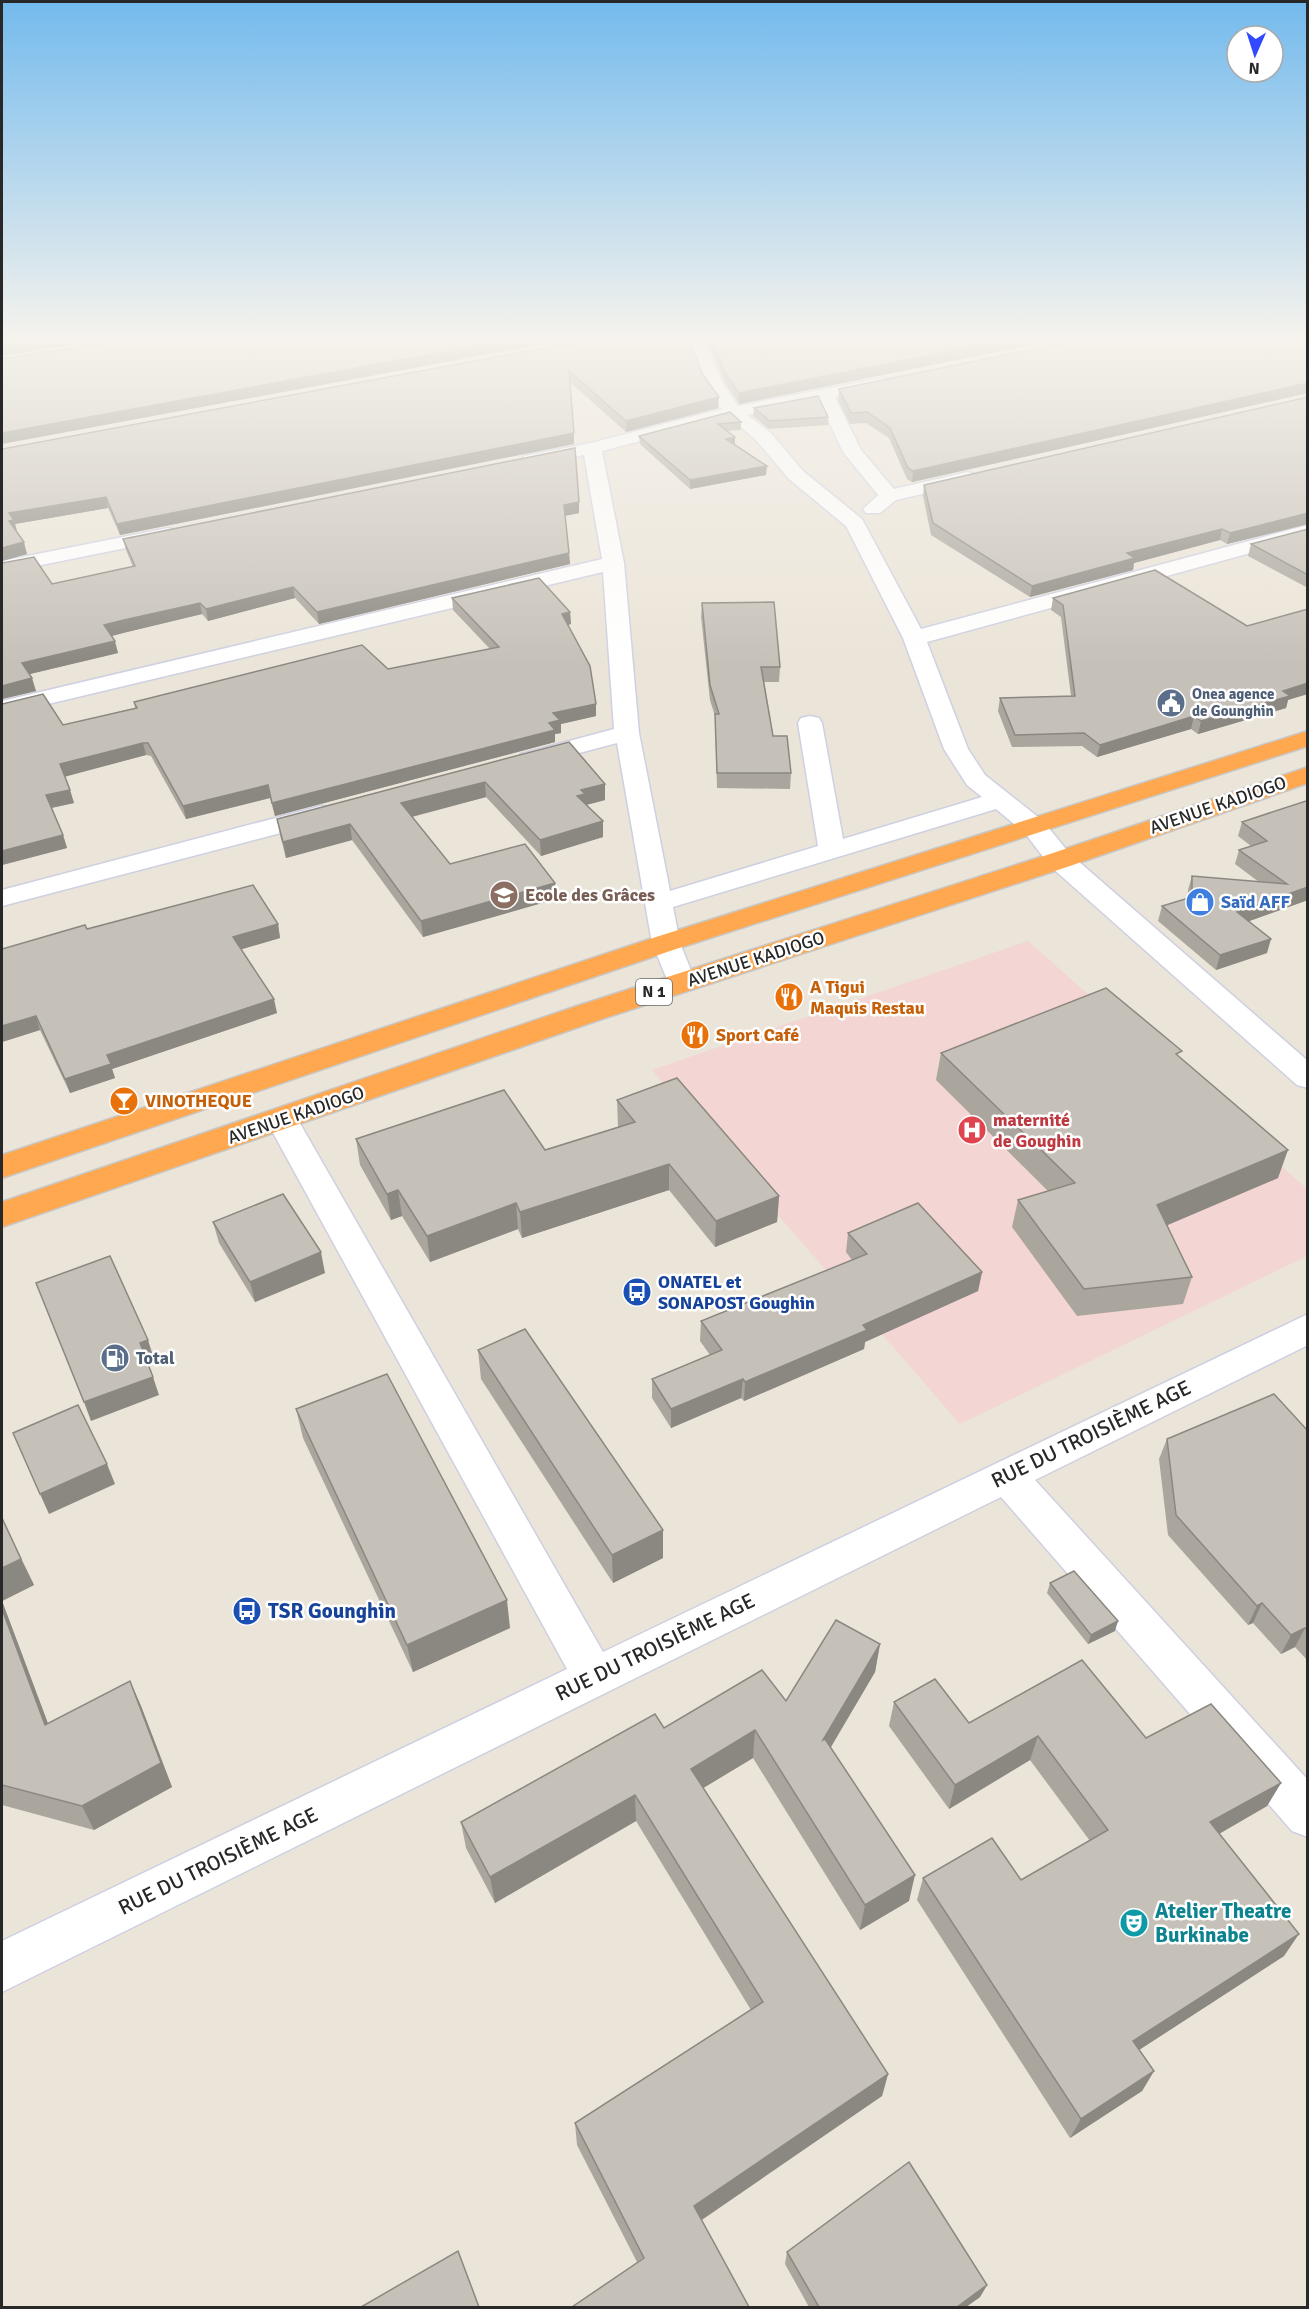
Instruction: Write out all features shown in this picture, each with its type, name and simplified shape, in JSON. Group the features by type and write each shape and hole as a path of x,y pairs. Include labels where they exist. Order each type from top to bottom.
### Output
{"highway":[{"name":"AVENUE KADIOGO","path":"2,1167 666,943 1308,738"},
{"name":"AVENUE KADIOGO","path":"2,1215 681,983 1060,860 1308,774"}],"street":[{"path":"511,464 583,450"},
{"path":"592,450 613,562 627,733 666,943 681,983"},
{"path":"775,450 796,475 855,523 914,638 956,748 976,780 1034,827 1060,860 1308,1078"},
{"path":"851,450 889,496"},
{"path":"855,523 889,496 982,474"},
{"path":"2,567 187,530"},
{"path":"914,638 1308,531"},
{"path":"2,708 613,562"},
{"path":"810,723 832,850"},
{"path":"511,764 627,733"},
{"path":"658,903 1000,800"},
{"path":"2,898 349,807"},
{"path":"282,1120 594,1677"},
{"name":"RUE DU TROISIÈME AGE","path":"2,1967 1308,1328"},
{"path":"1006,1475 1308,1815"}],"shaded area":[{"name":"maternité de Goughin","path":"1028,941 1307,1189 1307,1256 960,1424 652,1070"}],"building":[{"path":"2,450 490,450 117,524 106,497 9,513 14,520 9,521 24,542 2,548"},
{"path":"575,450 579,502 564,505 569,553 317,612 293,587 206,609 200,603 124,620 104,625 115,641 22,663 32,678 2,686 2,563 34,557 52,584 135,566 123,539"},
{"path":"655,450 742,450 767,466 690,480"},
{"path":"900,450 1008,450 913,471 908,468"},
{"path":"1078,450 1308,450 1308,513 1230,533 1222,529 1127,553 1135,558 1032,586 933,523 924,485"},
{"path":"1308,529 1308,575 1251,544"},
{"path":"1155,570 1247,626 1308,609 1308,683 1283,691 1290,696 1201,721 1194,716 1100,745 1084,733 1015,735 1000,698 1075,696 1063,605 1053,598"},
{"path":"539,578 570,612 562,614 590,666 596,704 553,713 560,720 549,723 555,730 272,803 268,785 183,806 148,743 143,743 60,764 70,790 46,795 63,835 2,851 2,704 43,694 63,725 137,708 134,702 362,645 388,669 499,647 452,598"},
{"path":"774,602 780,667 761,667 773,736 787,736 791,773 717,773 715,714 719,714 710,685 702,603"},
{"path":"569,742 605,784 581,790 585,794 577,796 603,821 540,840 485,782 401,803 450,864 525,844 555,883 421,921 350,824 283,842 277,819"},
{"path":"1308,802 1308,887 1237,912 1271,939 1220,955 1162,906 1192,897 1192,876 1287,884 1239,850 1267,841 1242,822"},
{"path":"253,885 278,924 233,937 274,999 107,1055 111,1064 65,1079 36,1016 2,1026 2,949 85,925 87,929"},
{"path":"1106,988 1182,1051 1176,1054 1288,1150 1157,1205 1192,1277 1084,1289 1018,1200 1075,1183 941,1053"},
{"path":"677,1078 779,1196 716,1221 669,1164 520,1212 516,1203 427,1236 398,1190 387,1194 356,1139 504,1090 545,1150 635,1122 617,1100"},
{"path":"283,1194 321,1252 250,1282 213,1222"},
{"path":"918,1203 982,1272 863,1325 867,1330 745,1382 743,1379 671,1409 652,1379 722,1350 701,1321 867,1254 848,1233"},
{"path":"110,1256 148,1340 140,1343 153,1377 84,1402 36,1283"},
{"path":"525,1329 663,1530 612,1555 478,1350"},
{"path":"387,1374 507,1600 407,1645 296,1409"},
{"path":"1274,1394 1308,1431 1308,1631 1305,1628 1291,1635 1262,1603 1257,1606 1176,1515 1167,1439"},
{"path":"78,1405 107,1464 40,1494 13,1433"},
{"path":"2,1518 21,1559 2,1568"},
{"path":"1074,1571 1118,1621 1091,1635 1050,1583"},
{"path":"2,1609 45,1725 130,1681 161,1763 82,1806 2,1785"},
{"path":"836,1620 880,1644 823,1740 825,1739 915,1875 865,1905 755,1730 691,1769 888,2074 694,2206 749,2307 572,2307 644,2258 575,2123 763,2002 635,1795 490,1877 461,1822 655,1714 664,1728 762,1670 786,1701"},
{"path":"1082,1660 1146,1738 1211,1704 1281,1783 1210,1822 1299,1934 1133,2041 1154,2071 1081,2119 923,1878 992,1838 1021,1880 1108,1830 1038,1736 955,1785 894,1702 935,1679 969,1723"},
{"path":"909,2162 987,2285 957,2307 819,2307 787,2252"},
{"path":"458,2251 479,2307 361,2307"}],"place":[{"name":"Onea agence de Gounghin","path":"1171,703"},
{"name":"Ecole des Grâces","path":"504,895"},
{"name":"Saïd AFF","path":"1200,902"},
{"name":"A Tigui Maquis Restau","path":"789,997"},
{"name":"Sport Café","path":"695,1035"},
{"name":"VINOTHEQUE","path":"124,1101"},
{"name":"maternité de Goughin","path":"972,1130"},
{"name":"ONATEL et SONAPOST Goughin","path":"637,1292"},
{"name":"Total","path":"115,1358"},
{"name":"TSR Gounghin","path":"247,1611"},
{"name":"Atelier Theatre Burkinabe","path":"1134,1923"}]}
